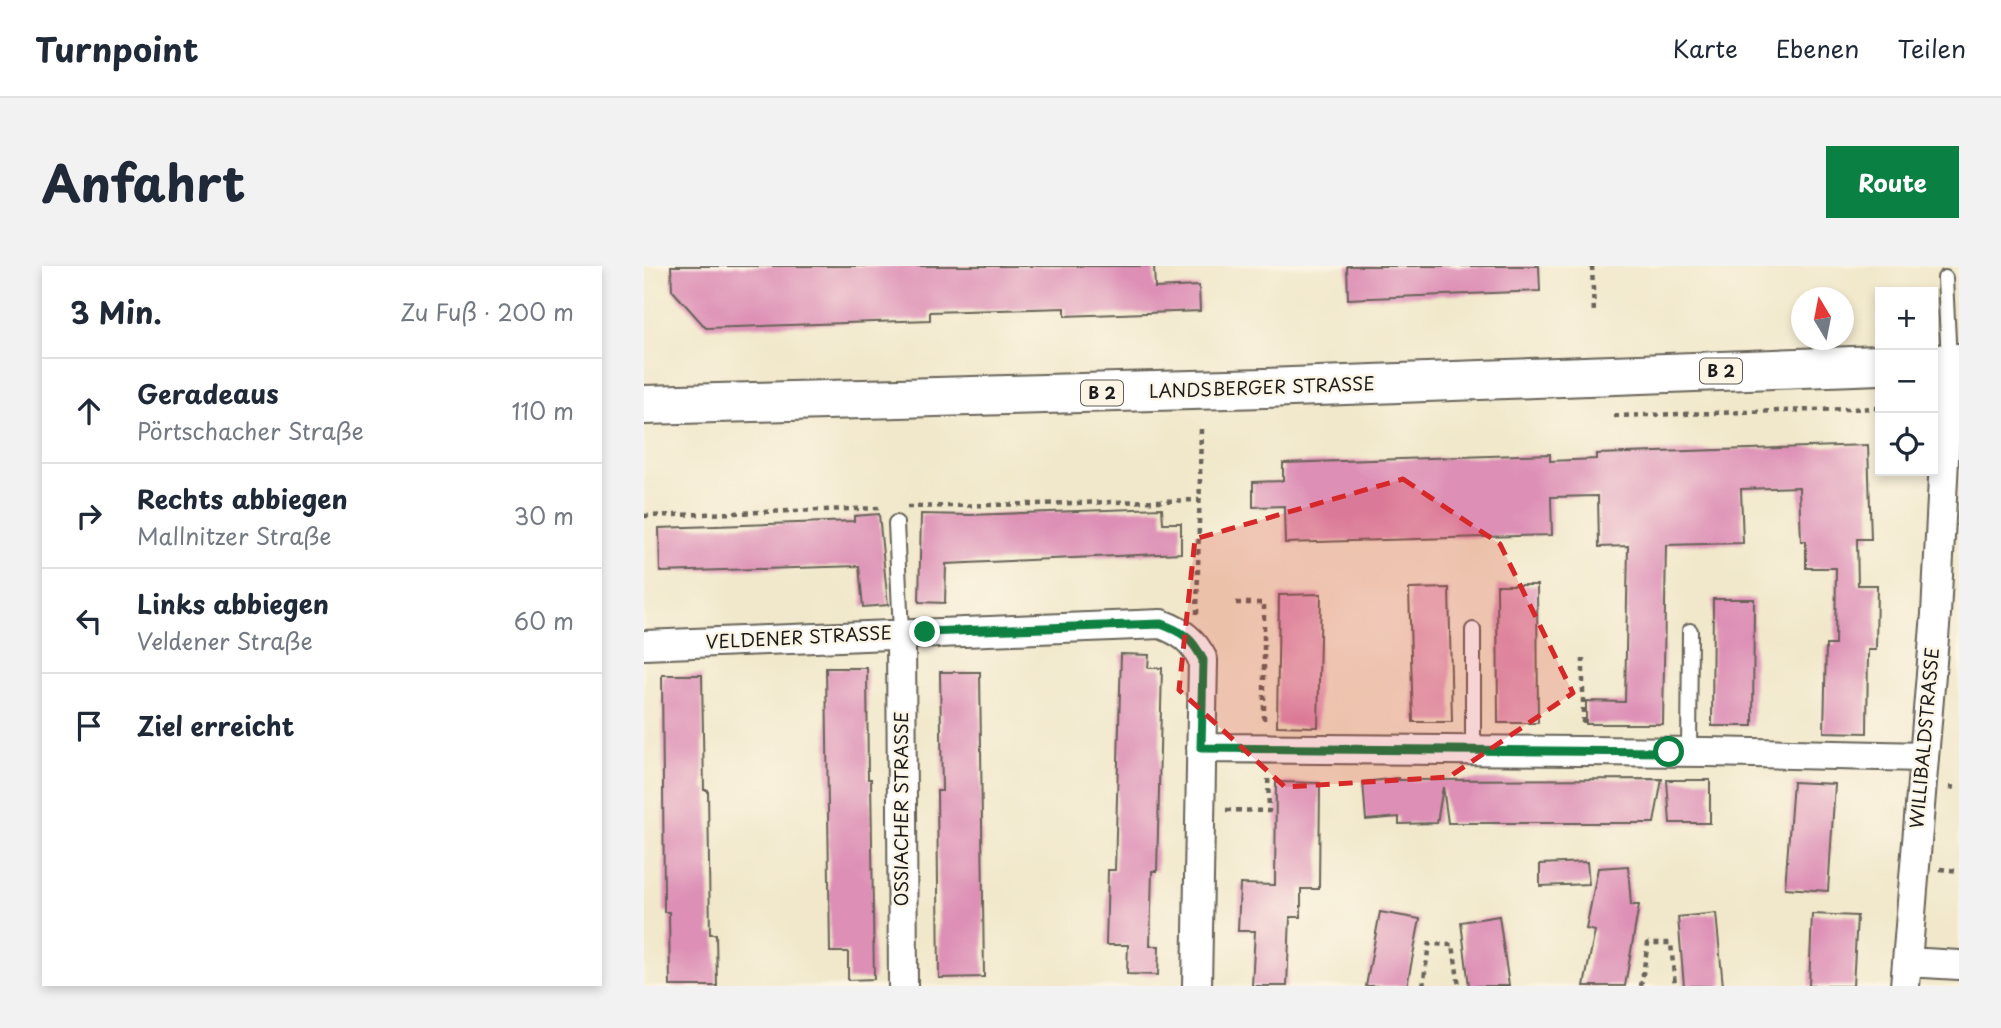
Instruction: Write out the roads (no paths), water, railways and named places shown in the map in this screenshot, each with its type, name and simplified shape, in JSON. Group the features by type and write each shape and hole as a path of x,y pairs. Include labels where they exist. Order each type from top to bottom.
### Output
{"main road":[{"name":"LANDSBERGER STRASSE","path":"644,404 1226,390 1875,365"}],"street":[{"name":"WILLIBALDSTRASSE","path":"1906,974 1937,588 1947,363"},
{"name":"VELDENER STRASSE","path":"644,645 1161,624 1189,637 1203,660 1201,748"},
{"name":"OSSIACHER STRASSE","path":"901,633 903,986"},
{"path":"1197,986 1201,748 1924,757"},
{"path":"1906,974 1959,965"}],"lane":[{"path":"1945,278 1947,363"},
{"path":"896,515 901,633"},
{"path":"1473,630 1473,750"},
{"path":"1689,752 1690,631"}]}
